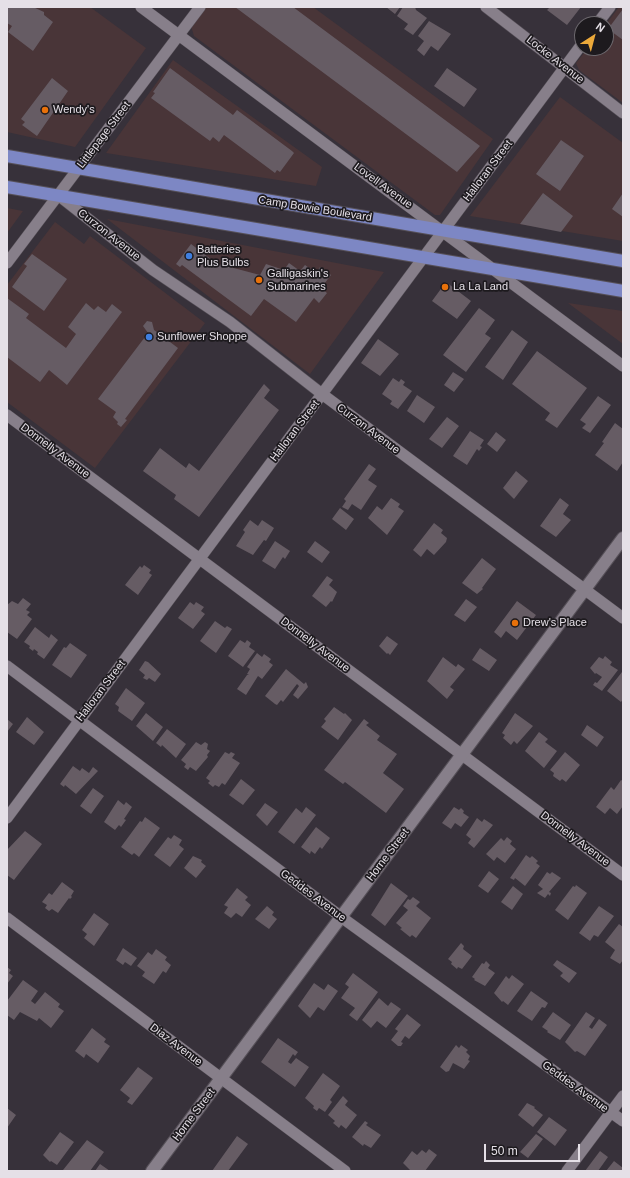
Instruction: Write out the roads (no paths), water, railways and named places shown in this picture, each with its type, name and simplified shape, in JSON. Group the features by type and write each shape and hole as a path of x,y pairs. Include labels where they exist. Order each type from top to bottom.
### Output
{"main road":[{"name":"Camp Bowie Boulevard","path":"7,156 623,262"},
{"path":"7,187 623,291"}],"street":[{"name":"Lovell Avenue","path":"141,7 444,231 623,366"},
{"name":"Littlepage Street","path":"7,263 200,7"},
{"name":"Locke Avenue","path":"486,7 623,113"},
{"path":"603,16 610,7"},
{"name":"Halloran Street","path":"7,818 574,55"},
{"name":"Curzon Avenue","path":"58,195 153,270 230,322 322,394 623,618"},
{"name":"Donnelly Avenue","path":"7,415 623,875"},
{"name":"Horne Street","path":"152,1171 623,538"},
{"name":"Geddes Avenue","path":"7,666 341,917 623,1121"},
{"name":"Diaz Avenue","path":"7,918 345,1171"},
{"path":"567,1171 623,1096"}],"place":[{"name":"Wendy's","path":"45,110"},
{"name":"Batteries Plus Bulbs","path":"189,256"},
{"name":"Galligaskin's Submarines","path":"259,280"},
{"name":"La La Land","path":"445,287"},
{"name":"Sunflower Shoppe","path":"149,337"},
{"name":"Drew's Place","path":"515,623"}]}
